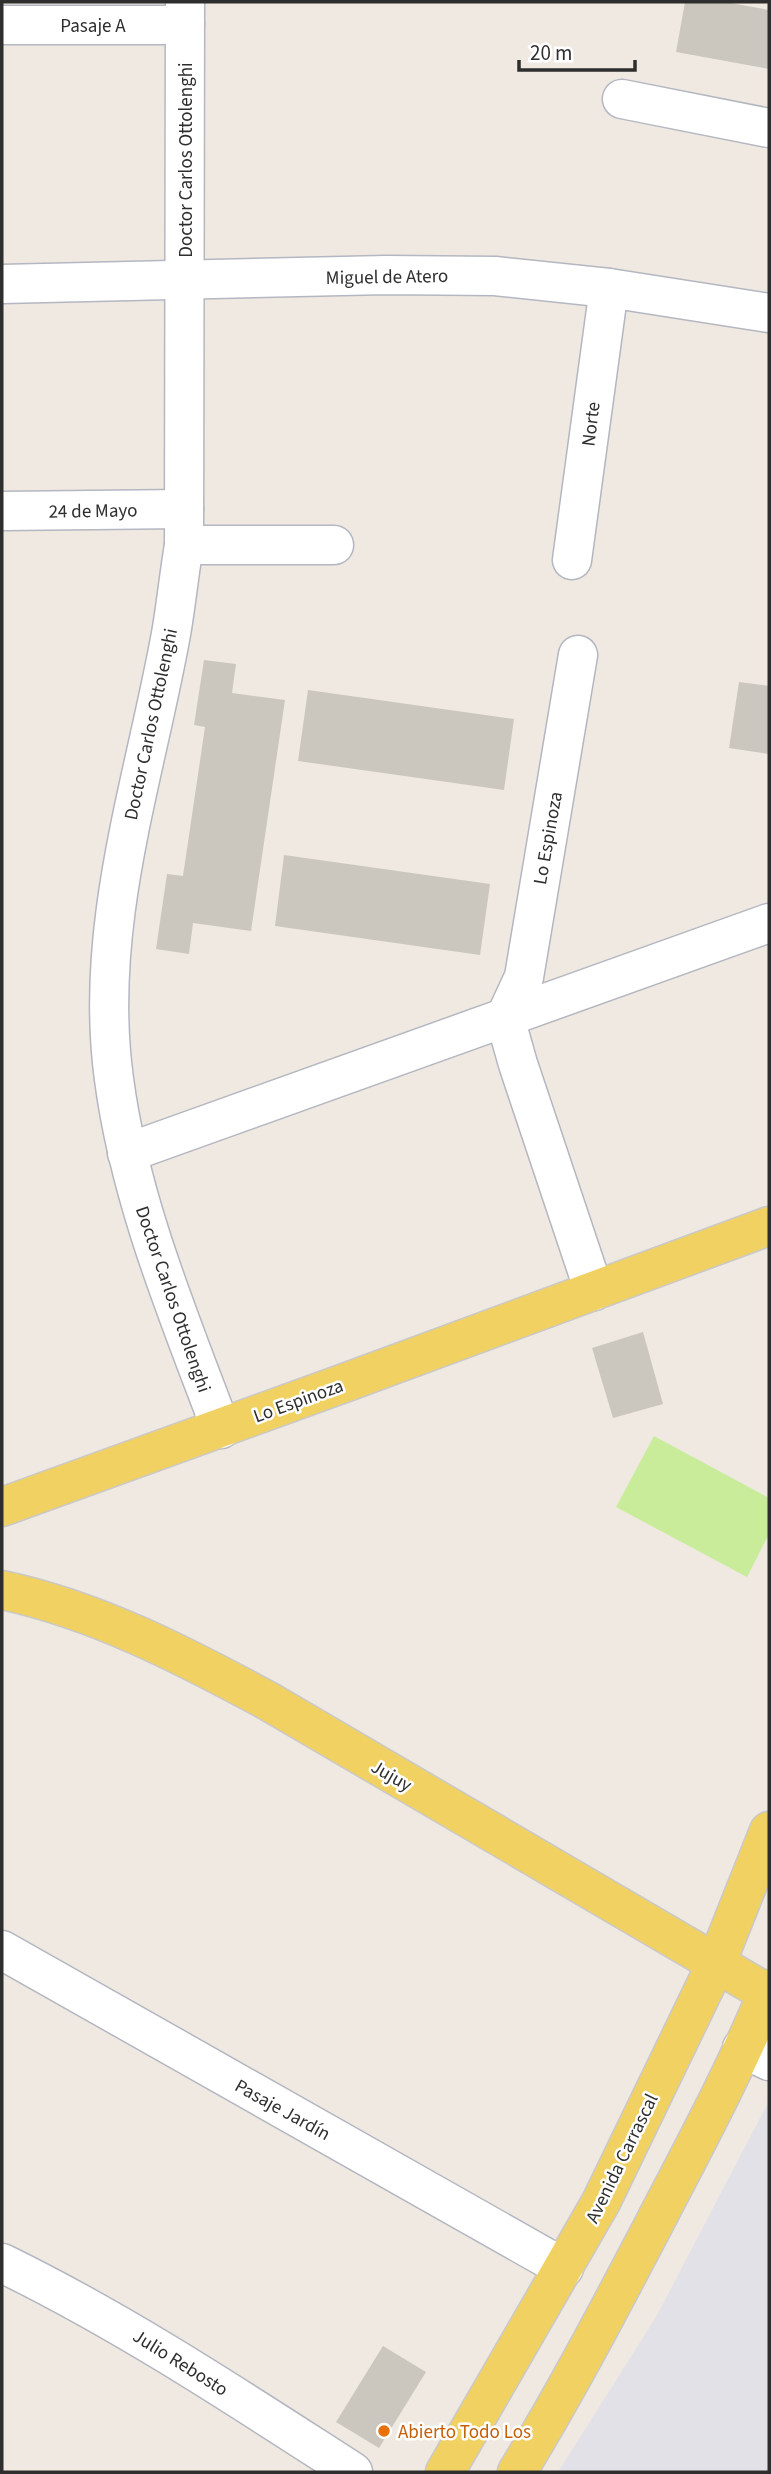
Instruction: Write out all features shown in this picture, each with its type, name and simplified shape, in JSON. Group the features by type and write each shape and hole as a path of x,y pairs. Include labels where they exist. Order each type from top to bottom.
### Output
{"main road":[{"name":"Lo Espinoza","path":"2,1507 769,1226"},
{"name":"Jujuy","path":"2,1590 64,1607 118,1627 268,1700 716,1964 768,1991"},
{"name":"Avenida Carrascal","path":"445,2472 600,2202 716,1964 769,1830"},
{"path":"517,2472 756,2055 768,1991"}],"street":[{"name":"Pasaje A","path":"2,25 185,13"},
{"name":"Doctor Carlos Ottolenghi","path":"185,13 184,527 171,634 122,855 114,906 110,1018 113,1078 127,1153 156,1255 221,1429"},
{"path":"622,99 769,128"},
{"name":"Miguel de Atero","path":"2,284 440,274 495,276 609,288 769,313"},
{"name":"Norte","path":"572,560 609,288"},
{"name":"24 de Mayo","path":"2,511 184,527 334,545"},
{"name":"Lo Espinoza","path":"505,1018 524,977 578,655"},
{"path":"127,1153 769,923"},
{"path":"505,1018 594,1291"},
{"name":"Pasaje Jardín","path":"2,1950 564,2268"},
{"name":"Julio Rebosto","path":"2,2263 121,2325 353,2472"}],"shaded area":[{"path":"769,2101 769,2472 558,2472 656,2317"}],"green space":[{"path":"654,1436 769,1498 769,1534 747,1577 616,1507"}],"building":[{"path":"685,2 725,2 769,10 769,69 676,52"},
{"path":"204,660 236,664 232,693 285,700 251,931 193,923 189,954 156,949 167,874 183,876 205,727 194,725"},
{"path":"739,682 769,686 769,754 729,748"},
{"path":"308,690 514,719 504,790 298,761"},
{"path":"284,855 490,884 480,955 275,926"},
{"path":"643,1332 663,1404 613,1418 592,1348"},
{"path":"383,2346 426,2372 379,2448 336,2422"}],"place":[{"name":"Abierto Todo Los","path":"384,2431"}]}
